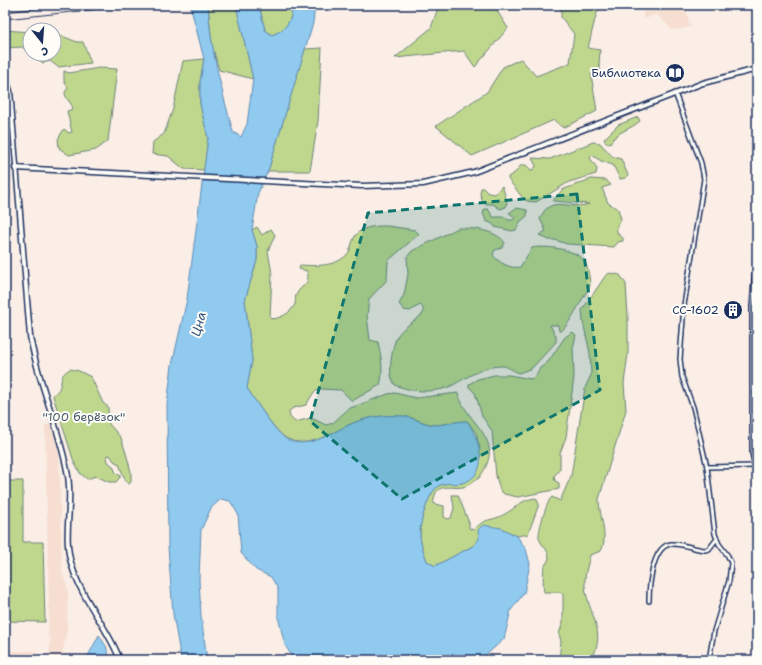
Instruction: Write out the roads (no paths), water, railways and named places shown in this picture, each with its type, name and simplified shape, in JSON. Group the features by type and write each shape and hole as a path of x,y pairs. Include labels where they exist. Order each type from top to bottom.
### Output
{"street":[{"path":"15,168 170,177 406,186 456,178 507,160 675,93 712,80 756,69 755,60 757,42"},
{"path":"5,76 10,91 15,168 32,352 56,429 69,478 68,553 80,589 111,639 120,660"},
{"path":"675,93 704,174 684,305 680,359 682,377 693,407 707,467 713,527 716,540 728,556 731,567 729,581 714,631 709,660"},
{"path":"707,467 756,466 752,453 752,312 757,246"},
{"path":"752,312 757,311"},
{"path":"649,601 649,587 655,561 662,548 668,544 675,544 705,550 709,549 716,540"}],"water":[{"name":"Цна","path":"190,5 208,5 211,37 221,85 233,132 241,137 247,124 253,79 236,5 259,5 265,30 272,35 288,24 292,5 315,5 313,23 268,171 258,193 252,230 257,246 257,260 245,300 252,360 247,388 266,416 283,437 297,443 306,443 325,437 351,424 377,417 402,416 433,425 467,421 479,446 480,464 477,472 471,479 459,484 445,484 439,486 430,497 420,529 421,544 427,561 435,566 473,546 479,539 478,530 483,525 501,528 517,536 526,549 530,564 524,593 511,610 504,639 479,660 294,660 285,645 278,617 278,589 271,577 256,570 241,553 238,514 230,501 221,499 211,508 201,530 199,579 201,616 207,660 181,660 173,614 168,547 167,405 172,365 187,299 208,138 200,104 200,82 204,59"},
{"path":"99,635 106,646 110,660 86,660"}],"railway":[{"path":"5,12 66,5"},
{"path":"5,19 138,5"}],"place":[{"name":"Библиотека","path":"675,73"},
{"name":"СС-1602","path":"733,310"}],"park label":[{"name":"\"100 берёзок\"","path":"84,417"}]}
